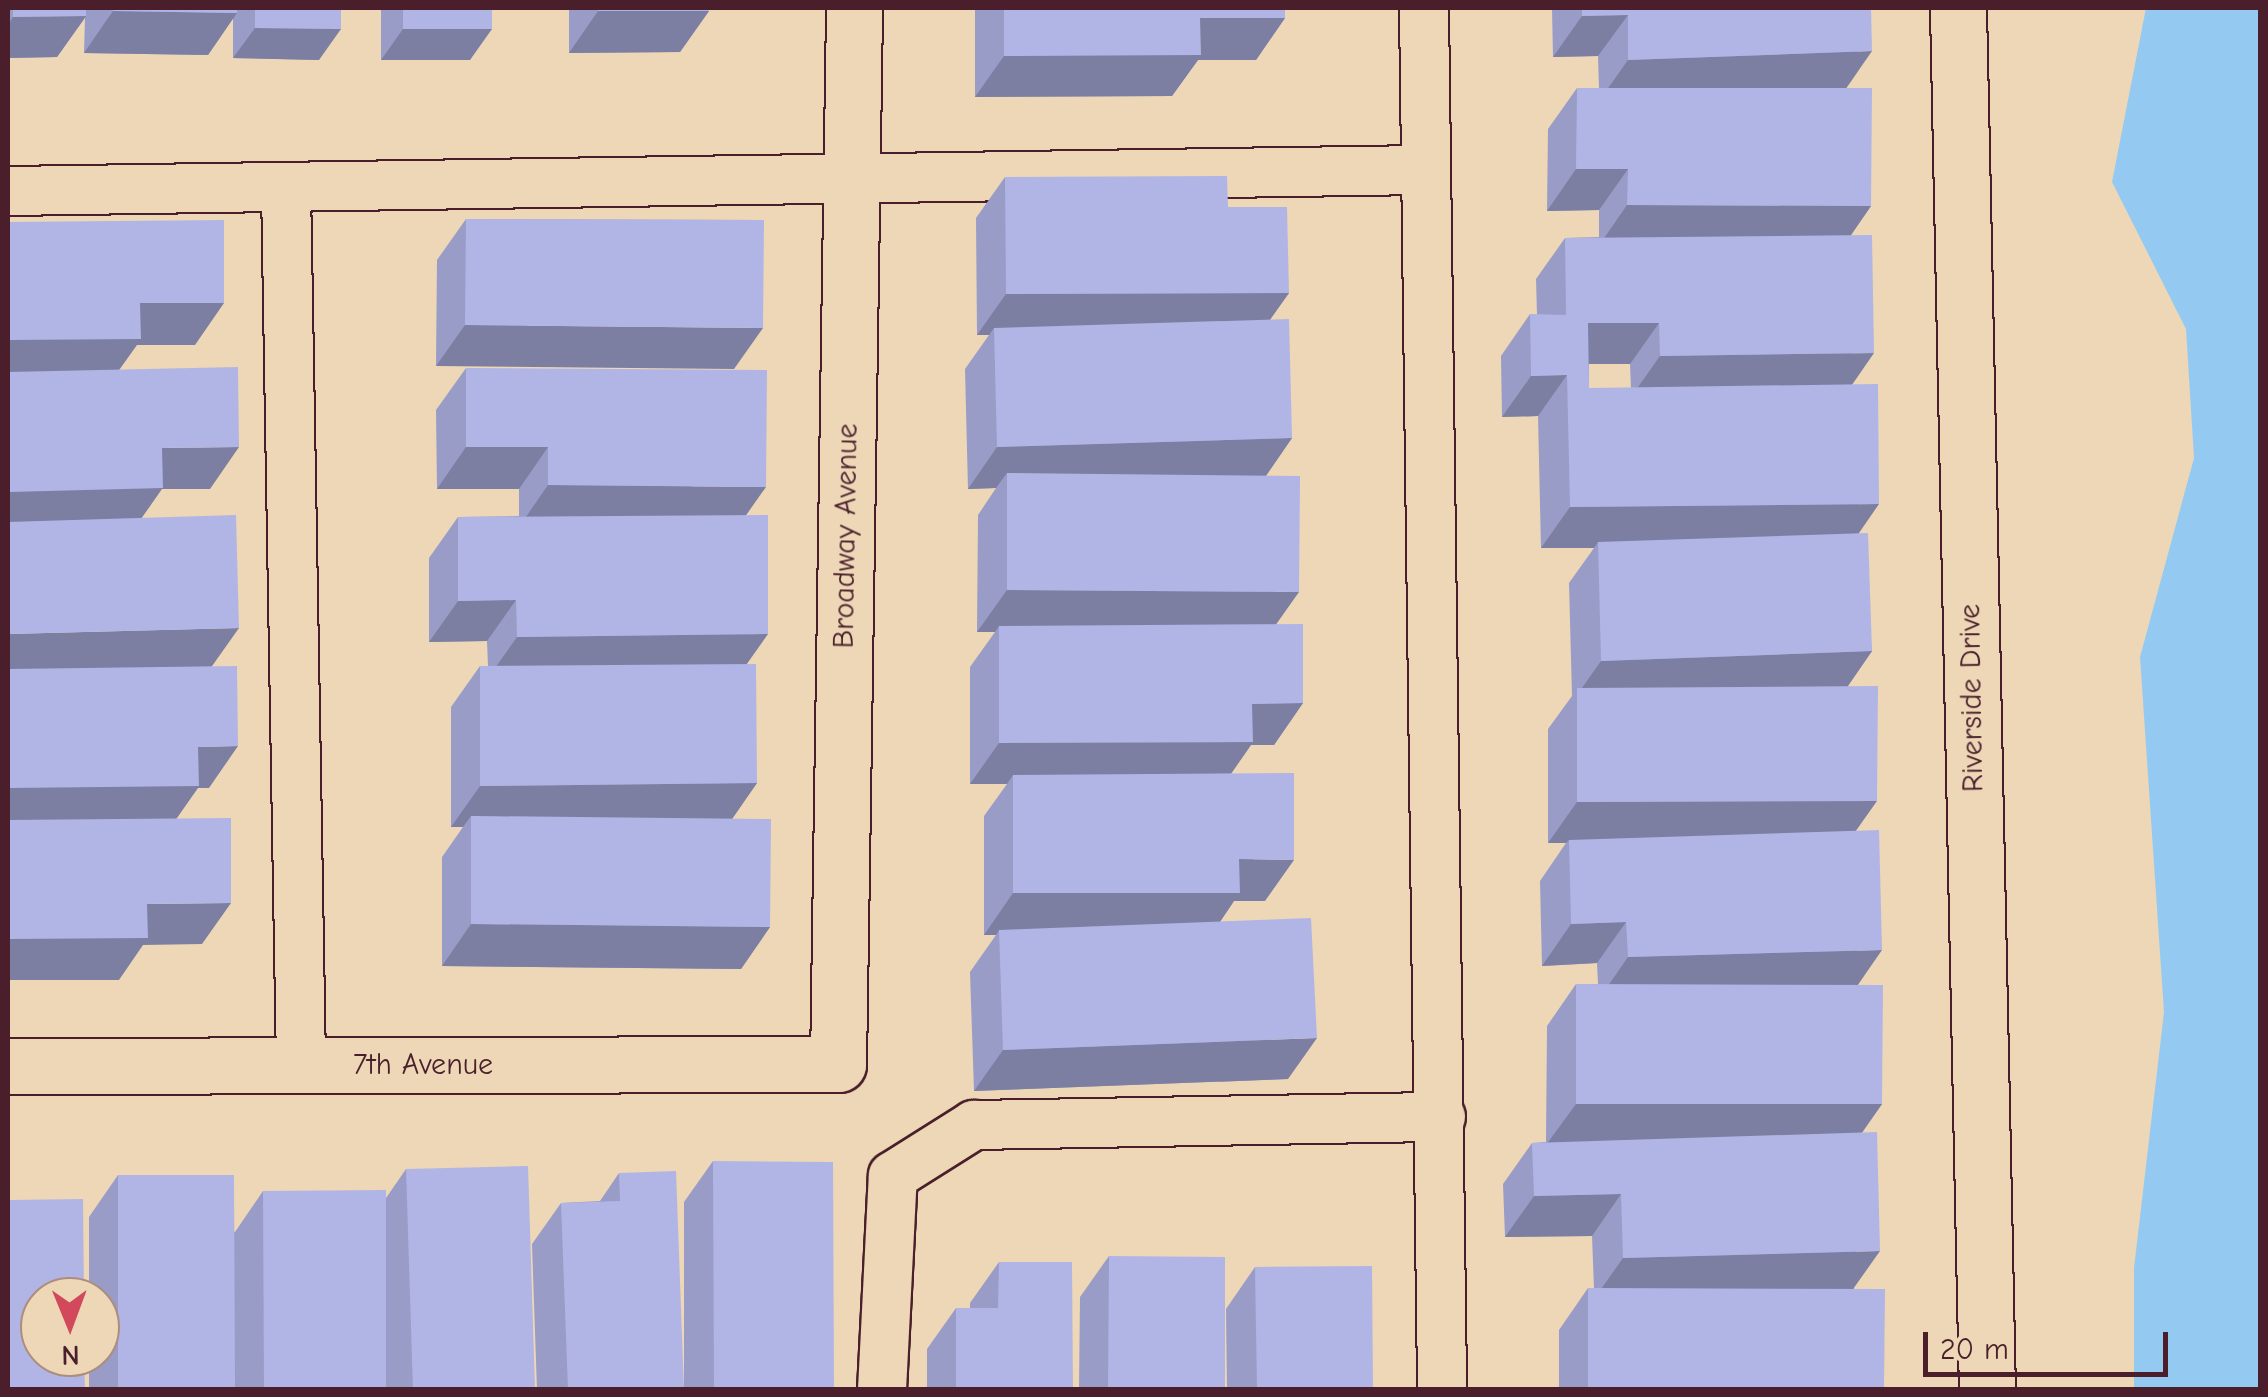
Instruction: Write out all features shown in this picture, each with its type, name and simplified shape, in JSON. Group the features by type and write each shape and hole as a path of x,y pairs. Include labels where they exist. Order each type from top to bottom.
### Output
{"street":[{"name":"Broadway Avenue","path":"838,1064 854,8"},
{"name":"Riverside Drive","path":"1958,8 1986,1390"},
{"name":"7th Avenue","path":"8,1066 838,1064"}],"lane":[{"path":"1424,8 1442,1390"},
{"path":"8,191 1425,170"},
{"path":"286,187 301,1065"},
{"path":"882,1390 893,1176 974,1125 1441,1117"}],"water":[{"path":"2146,8 2259,8 2260,1389 2134,1389 2134,1268 2164,1012 2140,657 2194,458 2186,329 2112,182"}],"building":[{"path":"13,8 86,8 86,16 13,17"},
{"path":"237,8 237,13 113,11"},
{"path":"255,8 341,8 341,29 255,28"},
{"path":"403,8 492,8 492,29 403,29"},
{"path":"709,8 709,11 598,11"},
{"path":"1004,8 1285,8 1285,18 1200,18 1201,55 1004,56"},
{"path":"1582,8 1871,8 1872,51 1628,60 1628,15 1582,16"},
{"path":"1577,88 1872,88 1871,206 1627,205 1628,169 1576,169"},
{"path":"1227,176 1228,207 1287,207 1289,293 1006,294 1005,177"},
{"path":"466,219 764,220 763,328 465,325"},
{"path":"224,220 224,303 140,303 141,339 8,340 8,222"},
{"path":"1872,235 1874,353 1660,356 1659,323 1588,323 1589,388 1878,384 1879,504 1570,507 1567,375 1531,376 1530,314 1566,315 1565,238"},
{"path":"1289,319 1292,438 997,447 994,328"},
{"path":"238,367 239,447 162,448 163,488 8,492 8,372"},
{"path":"466,368 767,370 766,487 548,485 548,447 466,447"},
{"path":"1007,473 1300,476 1299,592 1007,590"},
{"path":"236,515 239,628 8,634 8,522"},
{"path":"768,515 768,634 517,637 516,600 458,601 458,517"},
{"path":"1868,533 1872,651 1601,661 1598,542"},
{"path":"1303,624 1303,703 1252,704 1253,742 999,743 999,626"},
{"path":"756,664 757,783 480,786 480,666"},
{"path":"237,666 238,746 198,747 199,786 8,788 8,669"},
{"path":"1878,686 1877,801 1577,802 1577,688"},
{"path":"1294,773 1294,860 1239,859 1240,893 1013,893 1013,775"},
{"path":"471,816 771,819 770,927 471,924"},
{"path":"231,818 231,903 147,904 148,938 8,939 8,820"},
{"path":"1879,830 1882,950 1628,957 1626,922 1571,924 1569,840"},
{"path":"1311,918 1317,1038 1003,1050 999,930"},
{"path":"1576,984 1883,985 1882,1104 1576,1104"},
{"path":"1877,1132 1880,1251 1623,1258 1621,1194 1534,1196 1532,1143"},
{"path":"713,1161 833,1162 834,1390 714,1390"},
{"path":"528,1166 535,1390 413,1390 406,1169"},
{"path":"676,1171 684,1390 568,1390 561,1203 620,1201 619,1173"},
{"path":"118,1175 234,1175 235,1390 118,1390"},
{"path":"386,1190 386,1390 264,1390 263,1191"},
{"path":"83,1199 84,1277 20,1277 20,1377 85,1377 85,1390 8,1390 8,1200"},
{"path":"1109,1256 1225,1257 1225,1390 1108,1390"},
{"path":"999,1262 1072,1262 1073,1390 956,1390 956,1308 998,1308"},
{"path":"1372,1266 1373,1390 1257,1390 1255,1267"},
{"path":"1588,1288 1885,1289 1884,1390 1588,1390"}]}
